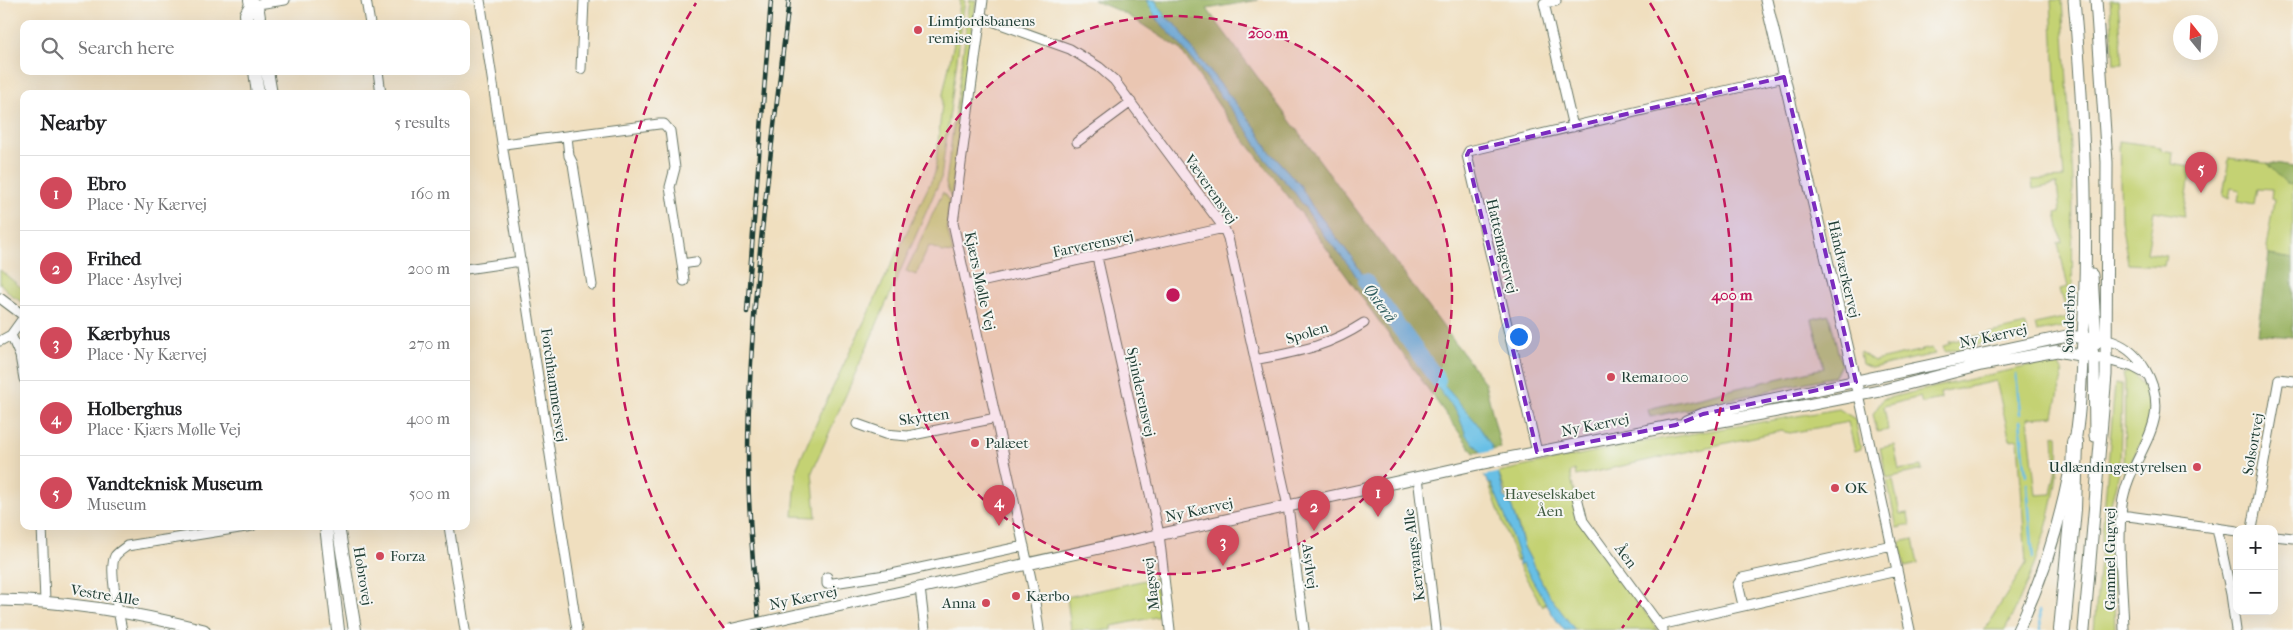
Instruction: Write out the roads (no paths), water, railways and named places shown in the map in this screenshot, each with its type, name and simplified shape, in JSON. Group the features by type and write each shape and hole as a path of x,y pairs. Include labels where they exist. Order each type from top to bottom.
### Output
{"highway":[{"path":"2062,630 2073,509 2075,442"}],"main road":[{"path":"247,20 246,14 251,3 258,11 259,20"},
{"path":"256,75 257,90"},
{"path":"268,75 270,90"},
{"name":"Hobrovej","path":"326,530 338,630"},
{"name":"Hobrovej","path":"339,530 355,630"}],"street":[{"path":"251,3 285,0"},
{"path":"366,0 369,20"},
{"name":"Forchhammersvej","path":"480,0 504,144 577,630"},
{"path":"580,69 584,0"},
{"name":"Kjærs Mølle Vej","path":"983,0 953,222 1034,588 1038,630"},
{"path":"1556,0 1544,3 1573,127"},
{"name":"Håndværkervej","path":"1766,0 1859,395 1910,630"},
{"name":"Sønderbro","path":"2018,630 2035,596 2052,548 2075,442 2082,354 2089,338 2085,200 2074,0"},
{"path":"2084,630 2107,340 2107,169 2096,0"},
{"name":"Væverensvej","path":"981,17 1070,49 1099,67 1114,80 1224,228 1228,238 1288,506"},
{"path":"379,75 380,90"},
{"name":"Hattemagervej","path":"1537,452 1467,155 1469,151 1784,77"},
{"path":"1076,142 1131,102"},
{"path":"504,144 659,124 668,127 675,168 670,187 684,281"},
{"path":"567,136 592,285"},
{"name":"Farverensvej","path":"967,285 1224,228"},
{"name":"Spinderensvej","path":"1097,257 1158,534"},
{"path":"470,268 521,261"},
{"path":"682,264 695,262"},
{"path":"0,298 20,314"},
{"path":"0,341 12,335 20,323"},
{"name":"Spolen","path":"1255,360 1320,346 1364,323"},
{"path":"12,335 20,356"},
{"name":"Ny Kærvej","path":"1676,425 1703,414 2067,336 2107,340"},
{"path":"2089,338 2094,357 2095,502"},
{"path":"2089,338 2106,360 2133,367 2148,375"},
{"name":"Gammel Gugvej","path":"2107,340 2115,342 2130,351 2148,375 2156,397 2155,422 2151,436 2126,484 2121,515 2124,630"},
{"name":"Ny Kærvej","path":"729,630 1500,459 1676,425 1705,424 1859,395 1981,364 2057,350 2106,360"},
{"name":"Solsortvej","path":"2253,525 2279,379 2293,381"},
{"name":"Skytten","path":"857,424 885,434 908,436 996,418"},
{"name":"Kærvangs Alle","path":"1418,477 1436,630"},
{"name":"Åen","path":"1576,493 1583,521 1662,628"},
{"name":"Asylvej","path":"1288,506 1304,630"},
{"path":"2121,515 2233,530"},
{"path":"2217,528 2231,594 2236,630"},
{"path":"42,530 45,601"},
{"path":"122,630 113,562 115,556 127,546 227,530"},
{"path":"450,530 465,630"},
{"name":"Magsvej","path":"1158,534 1170,630"},
{"path":"2278,536 2293,538"},
{"path":"1743,605 1738,584 1742,578 1892,545"},
{"name":"Ny Kærvej","path":"827,577 827,584 892,574 1024,546"},
{"path":"1662,628 1743,605 1897,571"},
{"path":"920,588 925,630"},
{"name":"Vestre Alle","path":"0,600 45,601 119,611 204,630"}],"water":[{"path":"1146,0 1155,0 1166,17 1179,28 1194,52 1256,128 1269,151 1300,185 1312,206 1353,259 1380,302 1408,335 1424,362 1476,422 1492,447 1505,498 1510,502 1524,547 1548,594 1575,630 1564,630 1552,614 1522,564 1519,566 1519,558 1505,516 1491,483 1489,484 1484,476 1485,469 1482,453 1466,435 1458,414 1438,388 1423,373 1404,342 1380,315 1351,268 1323,234 1295,193 1265,159 1249,132 1184,49 1157,19"}],"waterway":[{"name":"Østerå","path":"1365,281 1438,380"},
{"path":"2016,374 2020,414"},
{"path":"2020,421 2026,475"},
{"path":"2027,484 2033,558"},
{"path":"2039,611 2041,630"}],"railway":[{"path":"747,312 771,0"},
{"path":"760,630 753,564 749,497 749,395 762,226 789,0"}],"place":[{"name":"Limfjordsbanens remise","path":"918,30"},
{"name":"Vandteknisk Museum","path":"2201,193"},
{"name":"Rema1000","path":"1611,377"},
{"name":"Palæet","path":"975,443"},
{"name":"Udlændingestyrelsen","path":"2197,467"},
{"name":"OK","path":"1835,488"},
{"name":"Ebro","path":"1378,517"},
{"name":"Holberghus","path":"999,526"},
{"name":"Frihed","path":"1314,531"},
{"name":"Forza","path":"380,556"},
{"name":"Kærbyhus","path":"1223,566"},
{"name":"Kærbo","path":"1016,596"},
{"name":"Anna","path":"986,603"}],"park label":[{"name":"Haveselskabet Åen","path":"1550,502"}]}
